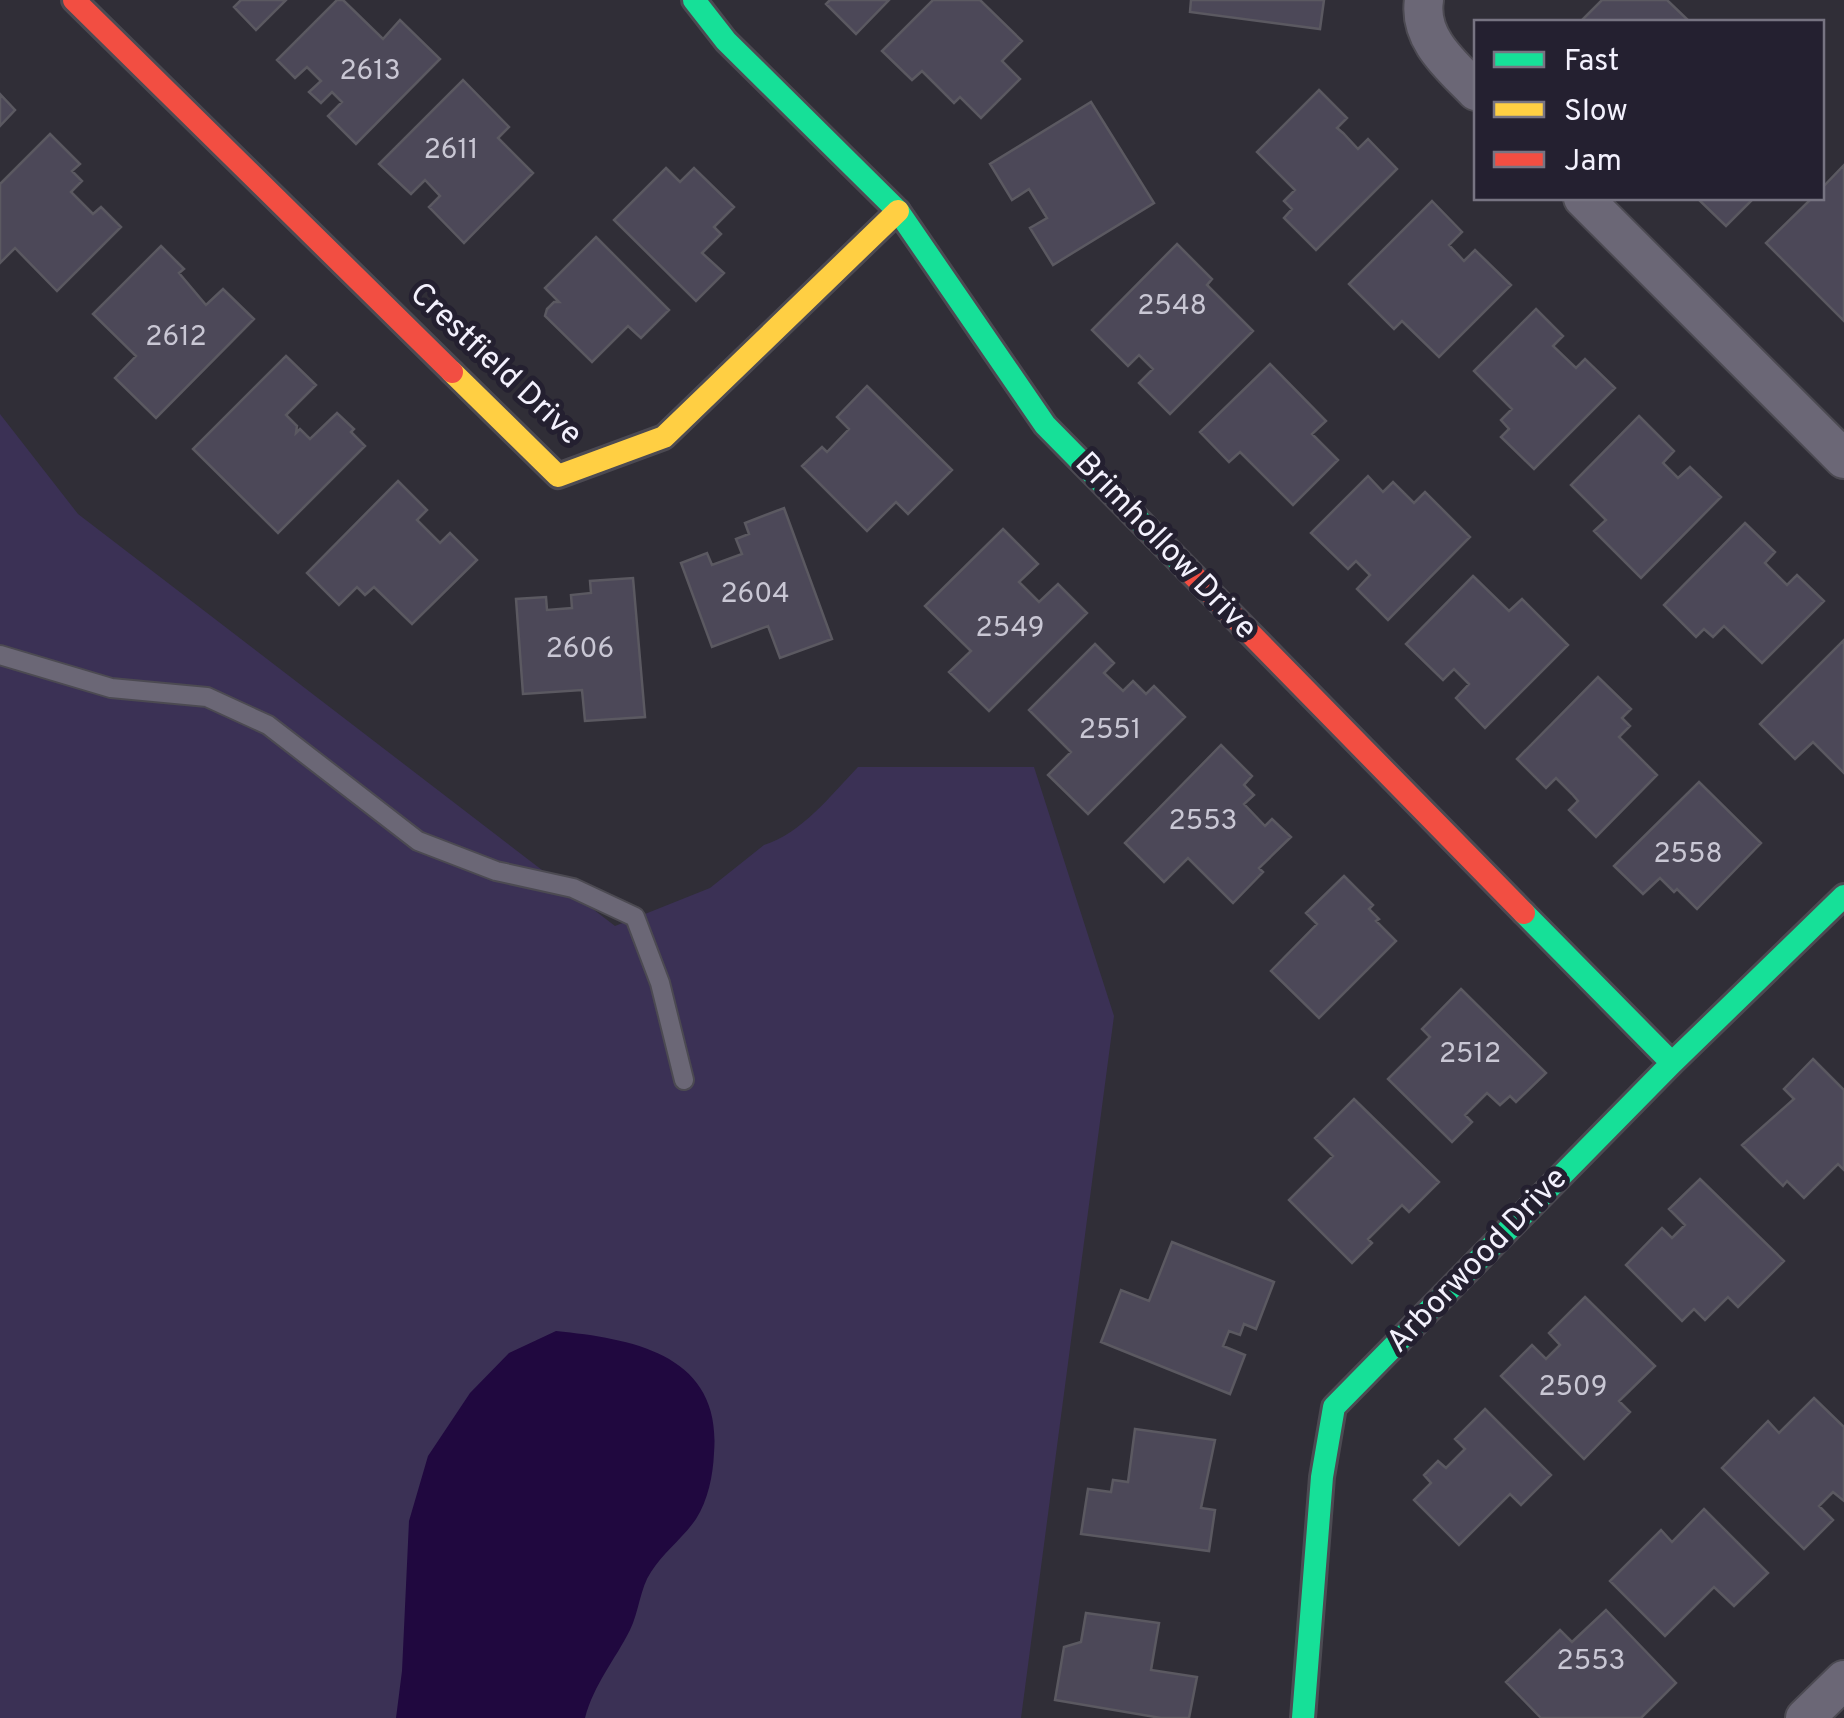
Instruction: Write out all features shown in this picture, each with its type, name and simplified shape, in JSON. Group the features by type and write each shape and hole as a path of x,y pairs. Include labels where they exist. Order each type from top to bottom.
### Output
{"street":[{"name":"Crestfield Drive","path":"74,0 558,476 664,436 898,211"},
{"name":"Brimhollow Drive","path":"694,0 726,41 898,211 1045,425 1672,1064"},
{"path":"1424,0 1422,12 1436,51 1474,89"},
{"path":"1585,200 1844,459"},
{"name":"Arborwood Drive","path":"1303,1718 1322,1477 1334,1407 1672,1064 1844,896"},
{"path":"1806,1718 1844,1680"}],"lane":[{"path":"0,655 111,688 207,697 268,725 418,841 496,871 573,888 635,918 660,983 684,1080"}],"shaded area":[{"path":"0,414 78,514 615,926 710,888 764,845 803,823 858,767 1034,767 1114,1016 1021,1718 0,1718"},
{"path":"556,1331 643,1347 688,1373 704,1394 713,1420 713,1462 704,1504 691,1526 647,1578 630,1630 599,1683 585,1718 396,1718 409,1521 428,1456 470,1393 509,1353"}],"building":[{"path":"241,0 286,0 256,30 234,7"},
{"path":"337,0 343,0 383,39 400,20 440,59 356,144 328,116 342,102 332,92 321,103 309,92 321,81 307,67 295,78 277,60"},
{"path":"830,0 889,0 856,34 826,4"},
{"path":"933,0 980,0 1022,41 1002,61 1020,79 981,118 960,97 954,103 922,71 912,80 882,51"},
{"path":"1191,0 1324,0 1320,29 1190,12"},
{"path":"1602,0 1667,0 1688,20 1582,20"},
{"path":"463,80 509,127 498,138 533,173 464,243 429,207 440,196 425,180 411,194 379,164"},
{"path":"1319,90 1347,118 1337,128 1358,149 1368,139 1397,169 1316,250 1284,218 1292,209 1284,201 1295,190 1257,152"},
{"path":"0,94 15,110 0,126"},
{"path":"1091,102 1154,203 1053,265 1030,228 1047,218 1029,189 1012,200 990,164"},
{"path":"50,134 80,164 72,171 82,181 71,192 93,214 101,207 121,227 57,291 15,248 0,263 0,184"},
{"path":"1844,165 1844,321 1766,243 1810,200 1824,200 1824,186"},
{"path":"666,168 680,182 694,168 734,207 714,227 721,234 702,253 724,273 696,301 614,220"},
{"path":"1699,200 1752,200 1726,226"},
{"path":"1432,201 1462,232 1449,245 1464,261 1475,250 1511,285 1439,357 1402,321 1394,329 1349,284"},
{"path":"596,237 669,310 641,338 628,326 592,362 545,316 554,302 559,302 545,288"},
{"path":"1177,244 1212,279 1207,285 1253,331 1170,414 1139,383 1153,369 1139,355 1128,366 1092,330"},
{"path":"161,246 184,269 179,273 206,305 223,289 254,319 156,418 115,378 136,356 93,314"},
{"path":"1536,309 1563,336 1553,346 1576,368 1585,359 1615,388 1534,469 1501,437 1509,429 1501,420 1512,409 1474,371"},
{"path":"286,356 316,385 286,415 297,426 296,433 300,429 310,439 337,413 365,446 278,533 193,449"},
{"path":"1270,364 1326,421 1312,434 1338,460 1293,505 1240,452 1229,462 1200,432"},
{"path":"867,386 952,470 908,514 896,502 867,531 802,466 822,447 827,452 849,429 837,417"},
{"path":"1639,416 1674,451 1663,463 1678,478 1690,467 1721,497 1641,578 1594,531 1606,520 1571,485"},
{"path":"1368,476 1383,492 1393,482 1414,503 1425,492 1470,537 1388,620 1357,589 1370,575 1356,561 1348,569 1311,533"},
{"path":"398,481 427,510 417,520 440,543 450,533 477,560 412,624 374,587 365,595 357,587 339,605 307,573"},
{"path":"784,508 832,639 780,658 768,626 712,647 681,563 707,553 712,565 742,554 736,539 749,534 745,523"},
{"path":"1745,523 1775,552 1765,563 1787,585 1797,575 1824,601 1762,663 1724,626 1713,637 1704,629 1696,637 1664,605"},
{"path":"1003,529 1038,564 1019,582 1039,602 1058,584 1087,613 989,711 949,672 971,651 925,606"},
{"path":"1473,576 1509,611 1522,599 1568,645 1485,728 1456,698 1469,684 1454,669 1443,680 1406,644"},
{"path":"633,578 645,717 585,721 582,690 523,694 516,599 546,597 547,610 572,608 571,595 591,593 590,581"},
{"path":"1844,640 1844,773 1813,742 1795,759 1760,724"},
{"path":"1095,644 1114,663 1104,673 1123,691 1133,681 1146,694 1154,686 1185,717 1088,814 1048,775 1071,752 1029,710"},
{"path":"1598,677 1631,709 1622,718 1630,726 1619,737 1657,775 1596,837 1569,810 1578,801 1556,778 1546,788 1517,759"},
{"path":"1221,745 1252,776 1244,785 1254,795 1244,804 1265,826 1272,819 1291,837 1259,868 1263,872 1233,903 1188,858 1164,882 1125,843"},
{"path":"1699,782 1761,843 1697,909 1660,878 1643,894 1614,866"},
{"path":"1344,876 1373,905 1369,909 1379,919 1376,921 1396,941 1319,1018 1271,971 1317,924 1306,913"},
{"path":"1461,989 1546,1073 1516,1102 1510,1096 1500,1105 1487,1093 1465,1115 1472,1122 1452,1142 1388,1079 1430,1037 1422,1029"},
{"path":"1813,1059 1844,1090 1844,1170 1838,1164 1804,1198 1787,1181 1783,1186 1742,1145 1794,1099 1784,1089"},
{"path":"1354,1099 1439,1182 1409,1212 1402,1205 1368,1239 1372,1243 1352,1263 1289,1200 1333,1156 1315,1138"},
{"path":"1700,1179 1784,1261 1738,1307 1728,1297 1705,1320 1694,1309 1682,1321 1626,1265 1662,1228 1672,1238 1685,1225 1669,1209"},
{"path":"1172,1242 1274,1282 1256,1329 1244,1324 1240,1335 1229,1331 1223,1346 1245,1355 1230,1394 1101,1342 1121,1290 1149,1301"},
{"path":"1585,1297 1655,1366 1619,1401 1630,1412 1584,1459 1501,1376 1532,1345 1546,1359 1560,1345 1549,1333"},
{"path":"1814,1398 1844,1427 1844,1501 1833,1492 1819,1506 1833,1520 1804,1549 1722,1468 1768,1421 1779,1433"},
{"path":"1485,1409 1551,1475 1521,1505 1510,1494 1459,1545 1414,1500 1431,1483 1424,1475 1438,1461 1446,1468 1465,1449 1455,1439"},
{"path":"1135,1429 1215,1440 1201,1508 1215,1510 1209,1551 1081,1534 1088,1489 1111,1492 1113,1480 1128,1482"},
{"path":"1704,1509 1768,1573 1734,1606 1714,1587 1665,1636 1610,1581 1661,1530 1672,1542"},
{"path":"1606,1610 1676,1683 1641,1718 1541,1718 1506,1682 1560,1630 1572,1642"},
{"path":"1086,1613 1159,1623 1151,1670 1197,1677 1189,1718 1161,1718 1055,1700 1064,1647 1081,1642"}],"traffic: fast":[{"path":"694,0 726,41 898,211 1045,425 1187,569"},
{"path":"1303,1718 1322,1477 1334,1407 1672,1063 1844,896"},
{"path":"1524,913 1672,1063"}],"traffic: slow":[{"path":"452,372 558,476 664,437 898,211"}],"traffic: jam":[{"path":"74,0 452,372"},
{"path":"1187,569 1524,913"}]}
